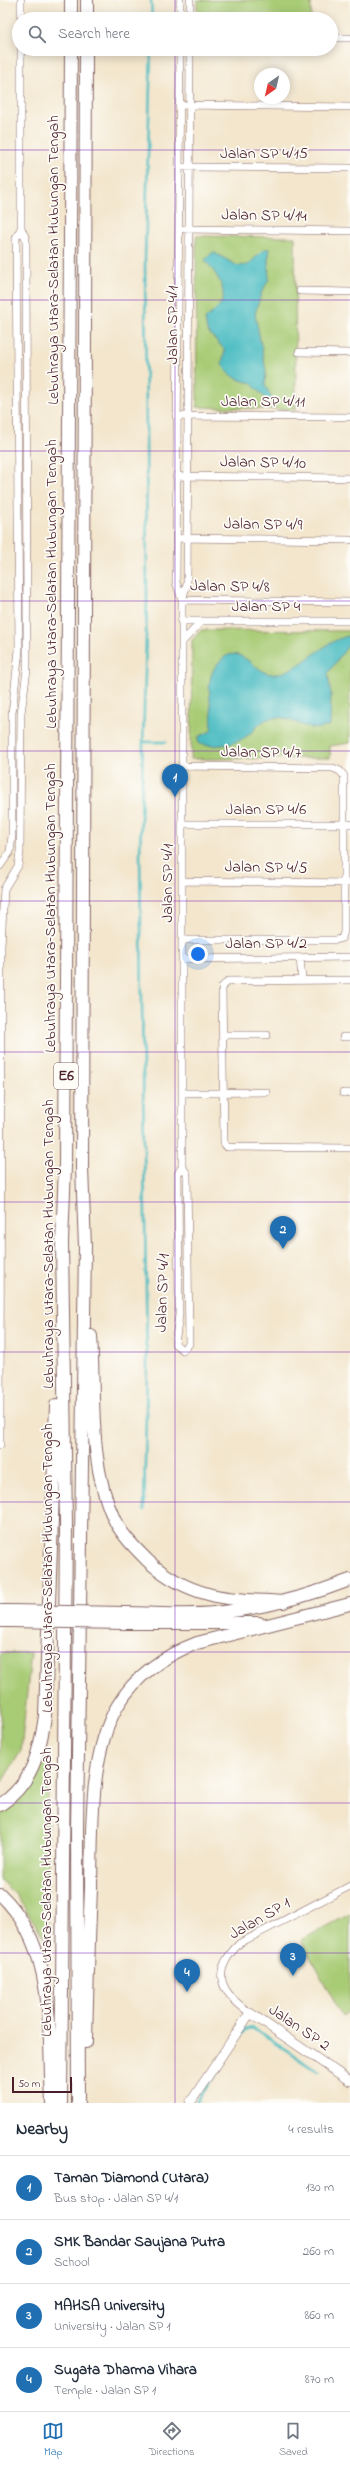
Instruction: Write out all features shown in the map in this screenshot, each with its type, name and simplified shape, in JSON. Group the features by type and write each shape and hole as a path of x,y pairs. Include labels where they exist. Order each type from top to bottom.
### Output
{"highway":[{"path":"71,0 71,12"},
{"path":"87,0 87,12"},
{"name":"Lebuhraya Utara–Selatan Hubungan Tengah","path":"62,2103 66,1525 62,1242 65,1159 71,56"},
{"name":"Lebuhraya Utara–Selatan Hubungan Tengah","path":"78,2103 77,1828 85,1247 82,1152 86,56"},
{"path":"0,1805 22,1784 32,1770 37,1759 45,1716 62,1242"},
{"path":"85,1247 96,1436 100,1478 114,1519 127,1537 151,1564 171,1579 190,1589 210,1595 236,1599 284,1602"},
{"path":"126,1618 213,1613 284,1602 350,1580"},
{"path":"84,2103 95,1798 98,1760 110,1721 119,1704 134,1683 154,1665 174,1652 198,1643 350,1604"},
{"path":"5,1616 278,1623"},
{"path":"0,1894 24,1923 36,1945 45,1977 52,2103"}],"street":[{"path":"21,0 21,12"},
{"path":"180,0 180,12"},
{"path":"190,0 190,12"},
{"path":"338,38 350,38"},
{"path":"0,1445 2,886 18,866 20,852 21,713 27,670 26,239 21,228 21,56"},
{"name":"Jalan SP 4/1","path":"180,56 176,416 176,582 182,600"},
{"name":"Jalan SP 4/1","path":"182,1166 187,1174 189,1344 183,1350 175,1344 179,1315 178,1174 182,1166 182,600 187,584 188,167 190,56"},
{"path":"179,105 350,107"},
{"name":"Jalan SP 4/15","path":"178,167 350,168"},
{"path":"0,866 10,852 12,836 12,713 19,650 16,238 21,228"},
{"name":"Jalan SP 4/14","path":"178,229 350,231"},
{"path":"300,291 350,292"},
{"path":"299,352 350,353"},
{"name":"Jalan SP 4/11","path":"176,416 350,417"},
{"name":"Jalan SP 4/10","path":"176,476 350,478"},
{"name":"Jalan SP 4/9","path":"176,538 350,540"},
{"name":"Jalan SP 4/8","path":"182,600 350,602"},
{"name":"Jalan SP 4","path":"182,621 350,621"},
{"path":"182,642 202,621"},
{"name":"Jalan SP 4/7","path":"182,766 333,768 340,771 344,776 347,824"},
{"name":"Jalan SP 4/6","path":"182,824 347,824"},
{"path":"182,940 336,940 342,938 344,932 348,883 347,824"},
{"name":"Jalan SP 4/5","path":"182,881 348,883"},
{"name":"Jalan SP 4/2","path":"182,959 350,957"},
{"path":"300,958 302,980"},
{"path":"350,980 228,981 224,983 222,987 224,1143 227,1147 350,1148"},
{"path":"222,1035 267,1035"},
{"path":"182,1093 266,1092"},
{"name":"Jalan SP 1","path":"250,2014 226,1994 222,1983 223,1963 228,1954 240,1943 350,1886"},
{"path":"190,2103 250,2014"},
{"name":"Jalan SP 2","path":"250,2014 350,2081"}],"green space":[{"path":"197,0 311,0 311,12 197,12"},
{"path":"196,236 295,237 296,410 197,407"},
{"path":"201,630 350,631 350,743 330,746 330,758 191,759 192,640"},
{"path":"0,1653 31,1653 21,1751 0,1785"},
{"path":"48,1750 48,1943 15,1894 0,1880 0,1816 23,1793 38,1770"},
{"path":"350,1914 350,2011 342,2016 301,1940"}],"water":[{"path":"264,249 270,249 268,260 269,279 261,294 255,314 266,371 265,385 271,397 271,404 251,383 240,380 229,374 222,364 225,350 207,331 205,319 218,308 223,294 217,276 205,260 213,252 238,266 248,265"},
{"path":"347,636 350,638 350,643 328,673 331,695 330,725 321,728 313,728 306,727 279,717 271,718 264,721 247,736 236,742 224,745 199,744 198,737 211,731 212,722 209,686 211,677 214,669 220,661 228,655 235,654 242,656 262,671 269,674 277,674 296,667 329,644"}],"waterway":[{"path":"151,0 152,12"},
{"path":"144,1510 147,1365 140,854 147,600 145,258 151,56"},
{"path":"143,742 166,742"},
{"path":"196,2103 245,2029 252,2027 319,2072"}],"place":[{"name":"Taman Diamond (Utara)","path":"175,797"},
{"name":"SMK Bandar Saujana Putra","path":"283,1249"},
{"name":"MAHSA University","path":"293,1976"},
{"name":"Sugata Dharma Vihara","path":"187,1992"}]}
